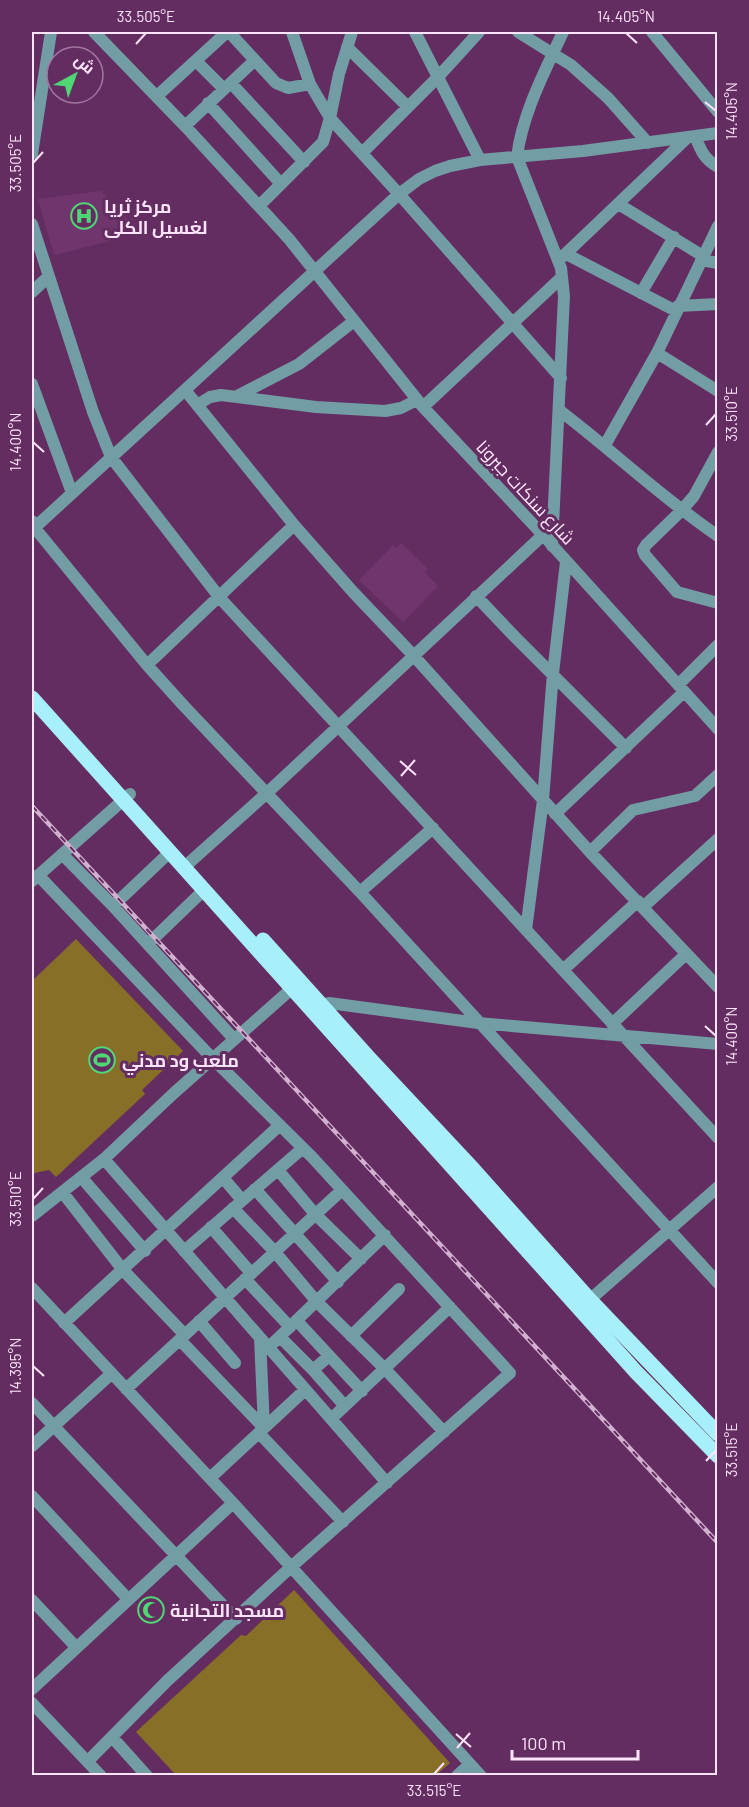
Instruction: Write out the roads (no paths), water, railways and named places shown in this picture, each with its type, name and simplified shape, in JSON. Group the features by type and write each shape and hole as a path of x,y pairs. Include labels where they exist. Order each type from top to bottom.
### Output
{"main road":[{"path":"32,684 170,852 296,985"},
{"path":"32,698 190,862 314,1006 585,1305 715,1427"},
{"path":"585,1305 636,1372 717,1456"}],"street":[{"path":"32,154 36,89 51,32"},
{"name":"شارع سنكات جبرونا","path":"94,32 259,206 316,272 420,403 543,535 717,729"},
{"path":"157,96 228,32 282,87 310,84"},
{"path":"292,32 310,84 330,118 561,378"},
{"path":"259,206 324,142 334,95 352,32"},
{"path":"415,32 480,160"},
{"path":"362,153 438,77 479,32"},
{"path":"518,32 571,65 608,98 648,143"},
{"path":"552,546 564,296 562,257 517,157 522,132 563,32"},
{"path":"652,32 717,112"},
{"path":"347,47 408,107"},
{"path":"185,126 255,60"},
{"path":"196,61 227,86 304,162"},
{"path":"208,104 281,184"},
{"path":"717,133 648,143 480,160 435,171 399,194 316,272 32,526 147,665 360,892 717,1283"},
{"path":"692,137 706,160 717,167"},
{"path":"562,257 692,137"},
{"path":"620,205 674,237 702,258 717,263"},
{"path":"32,224 93,412 111,457 220,598 717,1138"},
{"path":"605,445 657,353 717,226"},
{"path":"641,293 674,237"},
{"path":"562,257 677,308 717,304"},
{"path":"197,405 216,396 236,396 316,407 385,411 420,403 562,276"},
{"path":"32,292 48,277"},
{"path":"236,396 299,364 354,321"},
{"path":"657,353 717,391"},
{"path":"32,384 72,492"},
{"path":"185,390 294,525 353,592 413,655 590,852 686,954 716,982"},
{"path":"560,410 605,445 681,511 717,536"},
{"path":"717,452 694,495 643,550 677,592 717,603"},
{"path":"147,665 220,598 294,525"},
{"path":"190,862 543,535"},
{"path":"526,930 543,800 552,673 566,562"},
{"path":"476,596 626,748"},
{"path":"555,814 626,748 717,645"},
{"path":"590,852 633,810 695,796 717,775"},
{"path":"87,1761 167,1682 291,1567 510,1373 303,1148 35,878 127,797"},
{"path":"360,892 433,828"},
{"path":"562,970 715,846"},
{"path":"113,906 170,852"},
{"path":"62,854 113,906 234,1039"},
{"path":"148,944 204,890"},
{"path":"612,1024 686,954"},
{"path":"32,1216 104,1160 212,1058 296,985"},
{"path":"314,1006 329,1003 478,1023 717,1044"},
{"path":"64,1323 224,1179 280,1125"},
{"path":"184,1251 303,1148"},
{"path":"104,1160 387,1482"},
{"path":"278,1170 315,1214 361,1259"},
{"path":"82,1178 145,1251"},
{"path":"224,1179 238,1204 317,1302 385,1369 444,1432"},
{"path":"585,1305 717,1187"},
{"path":"255,1189 338,1282"},
{"path":"126,1389 342,1190"},
{"path":"63,1193 123,1270 261,1431 343,1522"},
{"path":"211,1227 248,1276 293,1324 329,1356 362,1391"},
{"path":"264,1342 279,1337 385,1236"},
{"path":"32,1288 210,1478 481,1776"},
{"path":"351,1336 399,1289"},
{"path":"331,1419 450,1307"},
{"path":"200,1322 235,1363"},
{"path":"279,1337 343,1404"},
{"path":"261,1431 264,1342"},
{"path":"313,1370 329,1356"},
{"path":"32,1446 111,1374"},
{"path":"210,1478 305,1390"},
{"path":"32,1403 236,1619"},
{"path":"32,1496 128,1599"},
{"path":"32,1689 233,1503"},
{"path":"32,1600 76,1647"},
{"path":"32,1702 100,1776"},
{"path":"112,1737 147,1776"},
{"path":"458,1776 470,1764"}],"railway":[{"path":"32,806 718,1543"}],"place":[{"name":"مركز ثريا لغسيل الكلى","path":"84,216"},
{"name":"ملعب ود مدني","path":"102,1060"},
{"name":"مسجد التجانية","path":"151,1610"}]}
